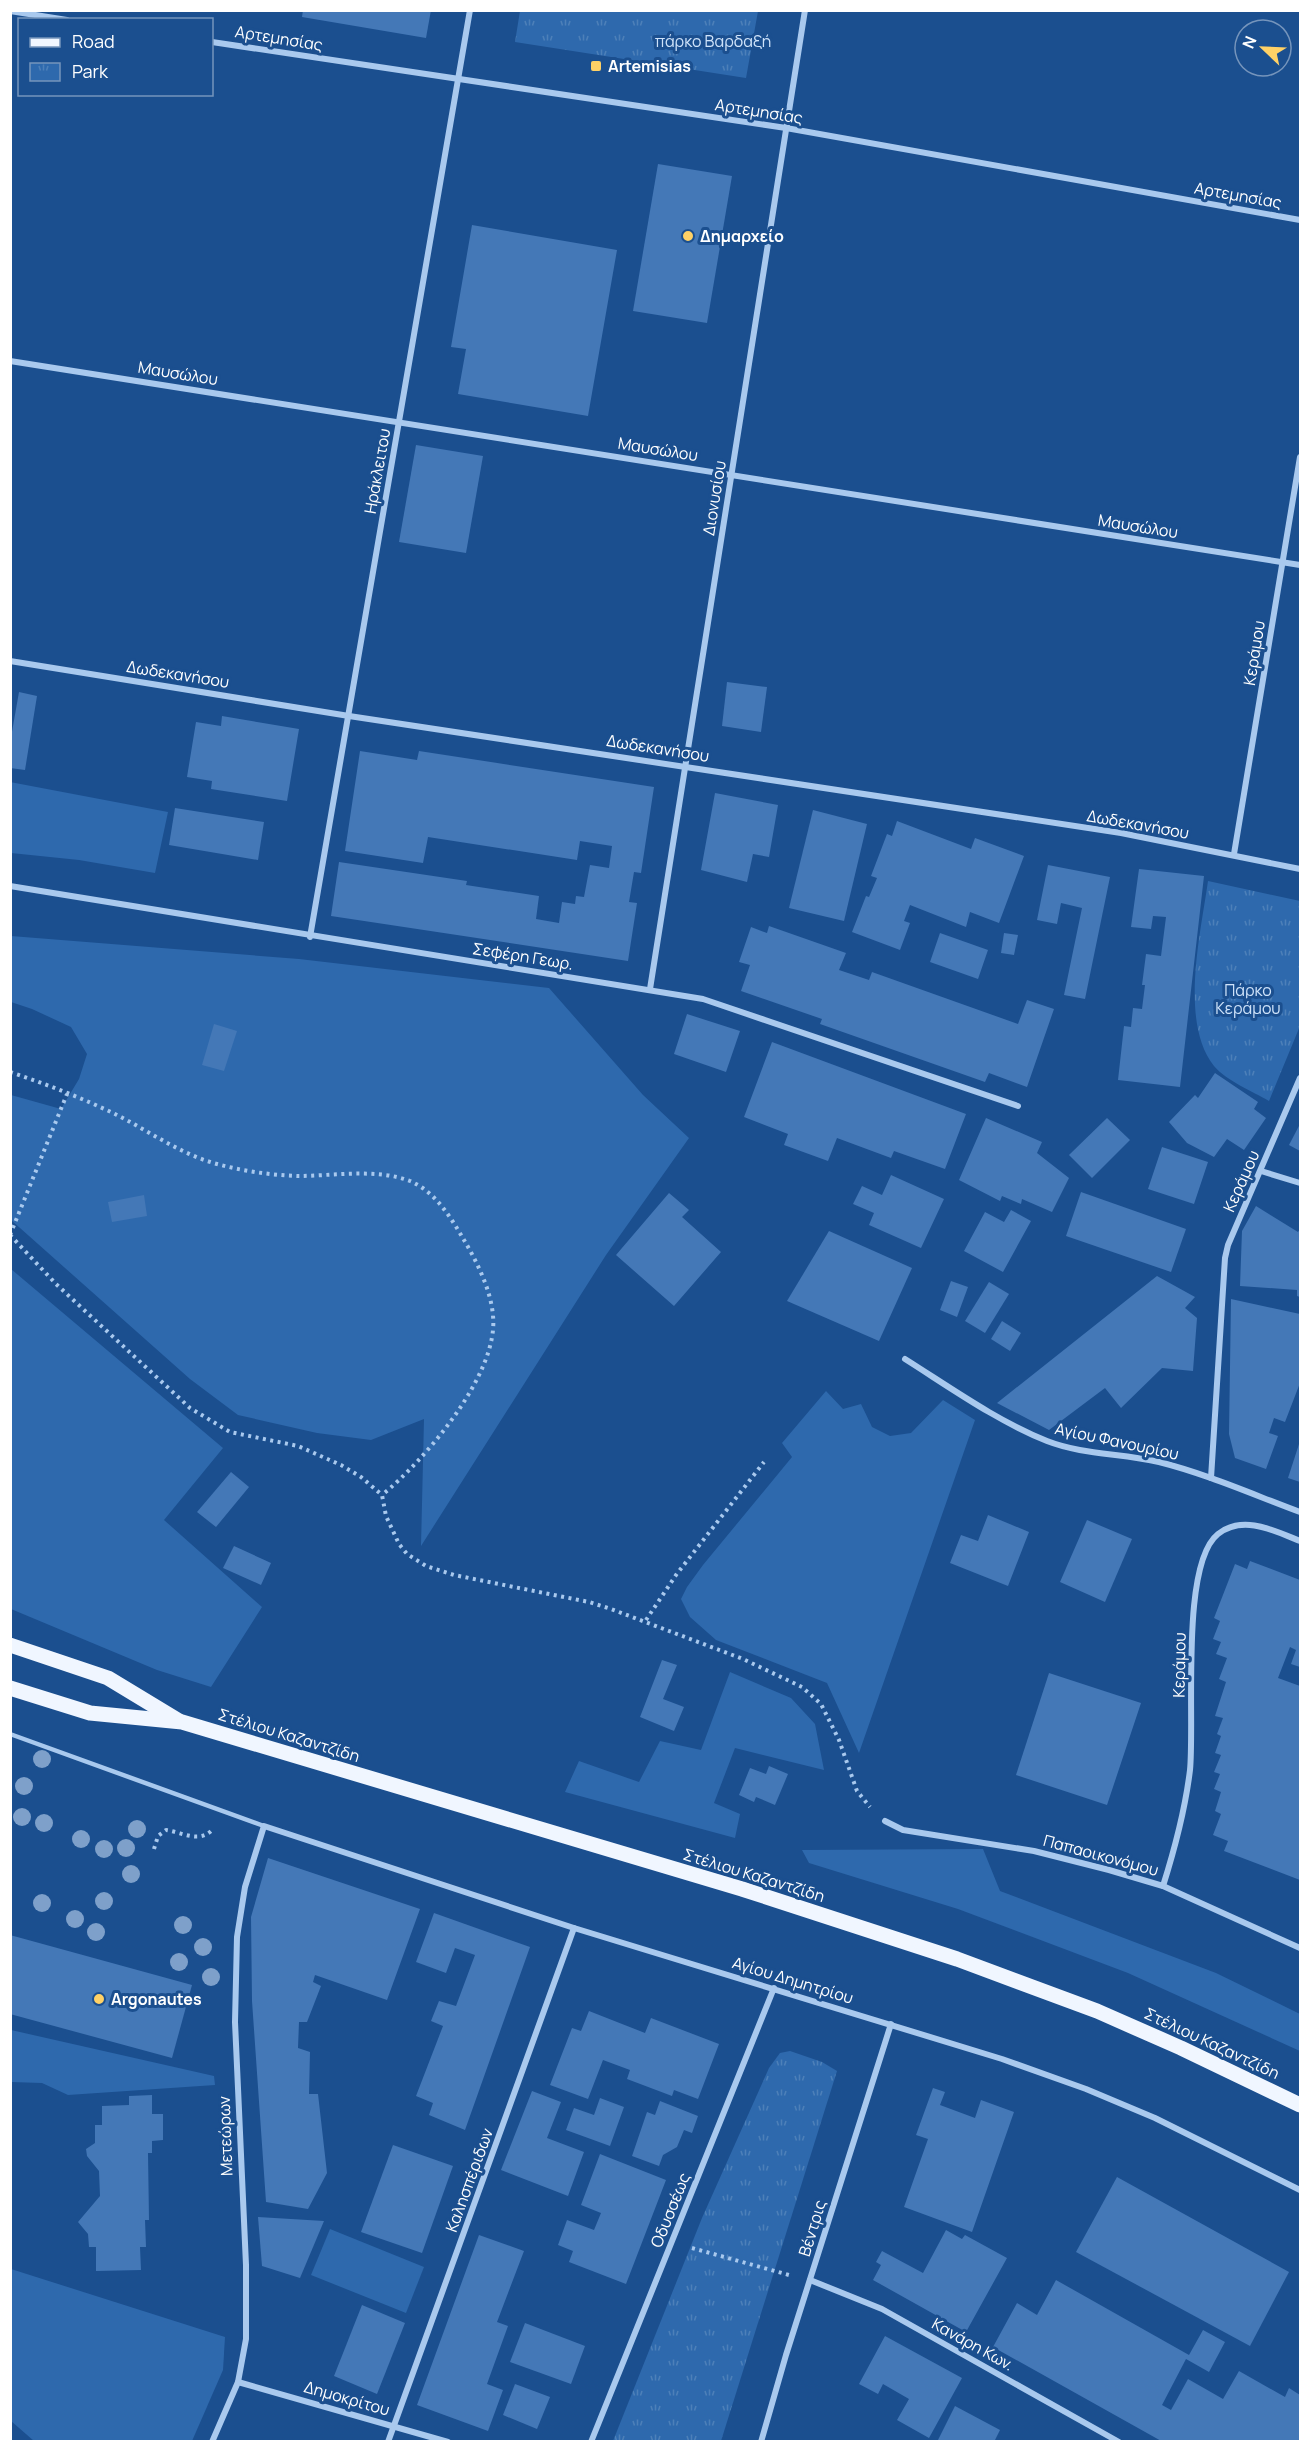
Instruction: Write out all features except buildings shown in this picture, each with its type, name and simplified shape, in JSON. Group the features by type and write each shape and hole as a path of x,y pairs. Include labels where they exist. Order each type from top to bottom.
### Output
{"main road":[{"name":"Στέλιου Καζαντζίδη","path":"10,1645 108,1678 182,1722"},
{"name":"Στέλιου Καζαντζίδη","path":"10,1688 90,1713 182,1722 742,1889 947,1955 1097,2011 1300,2105"}],"street":[{"name":"Ηράκλειτου","path":"310,937 470,10"},
{"name":"Διονυσίου","path":"650,989 805,10"},
{"path":"10,11 54,18"},
{"name":"Αρτεμησίας","path":"213,42 786,128 1300,220"},
{"name":"Μαυσώλου","path":"10,361 1300,565"},
{"name":"Κεράμου","path":"1234,854 1300,457"},
{"name":"Δωδεκανήσου","path":"10,661 349,716 1121,833 1300,869"},
{"name":"Σεφέρη Γεωρ.","path":"10,886 310,937 650,989 715,1002 1018,1106"},
{"name":"Κεράμου","path":"1211,1478 1225,1258 1228,1245 1300,1078"},
{"path":"1261,1172 1300,1183"},
{"name":"Αγίου Φανουρίου","path":"905,1359 1005,1420 1049,1441 1081,1450 1158,1462 1211,1478 1300,1512"},
{"name":"Κεράμου","path":"1163,1886 1181,1828 1190,1768 1195,1597 1204,1553 1220,1532 1236,1526 1256,1525 1300,1540"},
{"name":"Παπαοικονόμου","path":"885,1821 903,1830 1034,1851 1163,1886 1300,1948"},
{"name":"Αγίου Δημητρίου","path":"264,1826 574,1928 1002,2059 1086,2089 1155,2118 1300,2190"},
{"name":"Μετεώρων","path":"212,2442 238,2382 246,2339 236,2056 237,1937 245,1887 264,1826"},
{"name":"Καλησπέριδων","path":"388,2442 574,1928"},
{"name":"Οδυσσέως","path":"591,2442 774,1988"},
{"name":"Βέντρις","path":"761,2442 891,2024"},
{"name":"Κανάρη Κων.","path":"810,2280 882,2309 1119,2442"},
{"name":"Δημοκρίτου","path":"238,2382 448,2442"}],"lane":[{"path":"10,1734 264,1826"}],"path":[{"path":"10,1072 116,1114 193,1156 216,1164 270,1174 372,1175 410,1181 423,1189 448,1213 474,1257 485,1285 494,1317 491,1337 483,1364 451,1421 406,1476 382,1495"},
{"path":"67,1094 10,1235 69,1297 190,1408 230,1432 282,1442 321,1455 360,1477 382,1495 386,1516 399,1544 407,1554 426,1566 454,1575 589,1602 646,1620 779,1674 813,1695 833,1726 857,1791 885,1821"},
{"path":"646,1620 676,1575 764,1462"},
{"path":"154,1849 158,1836 166,1830 179,1832"},
{"path":"671,2242 810,2280"}],"green space":[{"name":"πάρκο Βαρδαξή","path":"520,10 758,11 746,78 515,42"},
{"path":"10,782 168,812 155,873 79,860 11,853"},
{"name":"Πάρκο Κεράμου","path":"1208,881 1300,901 1300,1026 1269,1101 1219,1071 1203,1048 1197,1026 1195,976"},
{"path":"11,936 299,959 549,988 643,1095 689,1138 606,1255 421,1546 424,1419 371,1440 317,1433 238,1415 190,1379 11,1220 11,1095 61,1109 79,1079 87,1054 71,1027 11,1002"},
{"path":"11,1269 223,1448 164,1520 262,1607 211,1687 157,1670 11,1609"},
{"path":"826,1391 843,1409 861,1404 872,1427 890,1436 911,1433 943,1400 975,1420 859,1753 827,1683 716,1640 690,1617 681,1599 703,1565 792,1457 782,1443"},
{"path":"730,1672 791,1698 815,1724 824,1770 735,1748 714,1803 740,1814 735,1838 565,1792 579,1761 639,1782 660,1741 701,1750"},
{"path":"983,1849 1000,1891 1216,1973 1300,2014 1300,2051 1128,1973 958,1909 809,1863 802,1850"},
{"path":"11,2030 214,2076 215,2085 68,2095 42,2083 11,2082"},
{"path":"790,2051 822,2062 837,2071 721,2441 613,2441 702,2218 769,2068 780,2053"},
{"path":"330,2229 424,2267 406,2313 311,2275"},
{"path":"11,2269 225,2337 223,2370 192,2441 34,2441 11,2421"}],"place":[{"name":"Artemisias","path":"596,66"},
{"name":"Δημαρχείο","path":"688,236"},
{"name":"Argonautes","path":"99,1999"}]}
